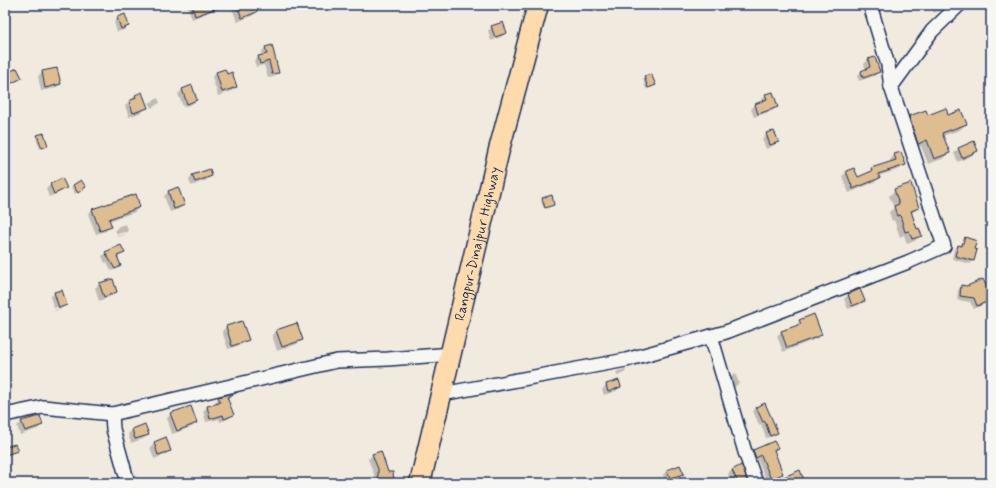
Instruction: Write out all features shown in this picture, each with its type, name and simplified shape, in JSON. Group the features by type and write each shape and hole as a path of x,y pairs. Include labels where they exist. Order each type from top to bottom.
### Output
{"highway":[{"name":"Rangpur-Dinajpur Highway","path":"420,483 452,354 499,150 538,5"}],"street":[{"path":"442,394 626,360 726,332 908,262 944,246 891,87 888,65 870,5"},
{"path":"891,87 932,31 959,5"},
{"path":"711,336 745,452 756,483"},
{"path":"5,415 43,406 112,414 337,360 388,359 452,354"},
{"path":"112,414 113,429 128,483"}],"building":[{"path":"192,5 222,5 223,6 195,16"},
{"path":"237,5 255,5 257,12 242,18"},
{"path":"125,14 129,26 121,29 117,17"},
{"path":"503,22 507,33 495,37 491,26"},
{"path":"272,45 279,73 272,74 269,61 260,64 258,56 267,54 265,47"},
{"path":"875,57 880,72 863,78 861,71 870,67 868,59"},
{"path":"17,68 22,78 10,84 5,74"},
{"path":"57,68 61,84 45,88 42,71"},
{"path":"225,69 227,74 232,72 237,87 222,92 216,72"},
{"path":"651,74 656,85 648,88 644,76"},
{"path":"192,85 197,100 187,104 182,89"},
{"path":"142,92 148,108 133,113 129,101 136,98 135,95"},
{"path":"773,92 778,107 758,114 755,104 767,99 765,94"},
{"path":"946,108 948,115 961,110 967,124 942,133 950,153 934,159 927,140 918,144 909,116 926,110 928,115"},
{"path":"774,131 779,142 770,145 766,133"},
{"path":"44,133 48,146 42,148 37,135"},
{"path":"974,141 978,151 962,158 958,148"},
{"path":"901,152 906,165 878,174 880,178 853,189 846,171 854,168 858,177 872,171 871,168 896,160 894,154"},
{"path":"210,169 212,176 195,182 192,175"},
{"path":"62,178 67,188 54,194 50,184"},
{"path":"81,180 86,187 78,193 73,185"},
{"path":"911,183 919,208 911,211 917,229 919,228 922,236 912,239 909,231 905,232 900,215 897,216 894,206 899,204 894,189"},
{"path":"178,187 185,205 174,209 168,191"},
{"path":"136,194 140,207 109,219 112,227 100,231 92,209"},
{"path":"552,195 554,205 545,208 542,198"},
{"path":"965,237 977,241 974,249 977,250 974,261 955,256 958,245 962,246"},
{"path":"121,245 125,253 117,256 121,266 115,269 105,252"},
{"path":"113,279 117,292 104,297 99,283"},
{"path":"983,279 991,296 991,300 977,306 974,298 960,296 961,285 967,286"},
{"path":"860,289 865,301 852,306 848,294"},
{"path":"62,290 67,305 59,308 54,292"},
{"path":"814,314 822,335 787,348 781,331 801,324 799,320"},
{"path":"242,321 249,340 232,346 226,326"},
{"path":"297,323 303,340 282,347 276,330"},
{"path":"619,380 621,387 608,392 606,384"},
{"path":"238,392 227,397 234,415 224,419 223,415 210,419 207,406 219,403 220,401 218,397"},
{"path":"765,403 778,433 770,436 765,421 763,422 756,407"},
{"path":"191,406 197,423 177,431 170,413"},
{"path":"40,416 43,425 25,431 21,421"},
{"path":"145,424 149,435 135,439 132,429"},
{"path":"166,437 171,451 158,455 154,442"},
{"path":"774,441 778,448 774,450 783,474 771,479 761,455 756,458 753,450"},
{"path":"15,444 18,451 5,455 5,447"},
{"path":"381,451 388,472 393,472 394,483 378,483 378,469 372,454"},
{"path":"680,465 684,474 670,478 667,470"},
{"path":"741,465 748,483 738,483 732,470"},
{"path":"800,470 805,483 770,483"}]}
